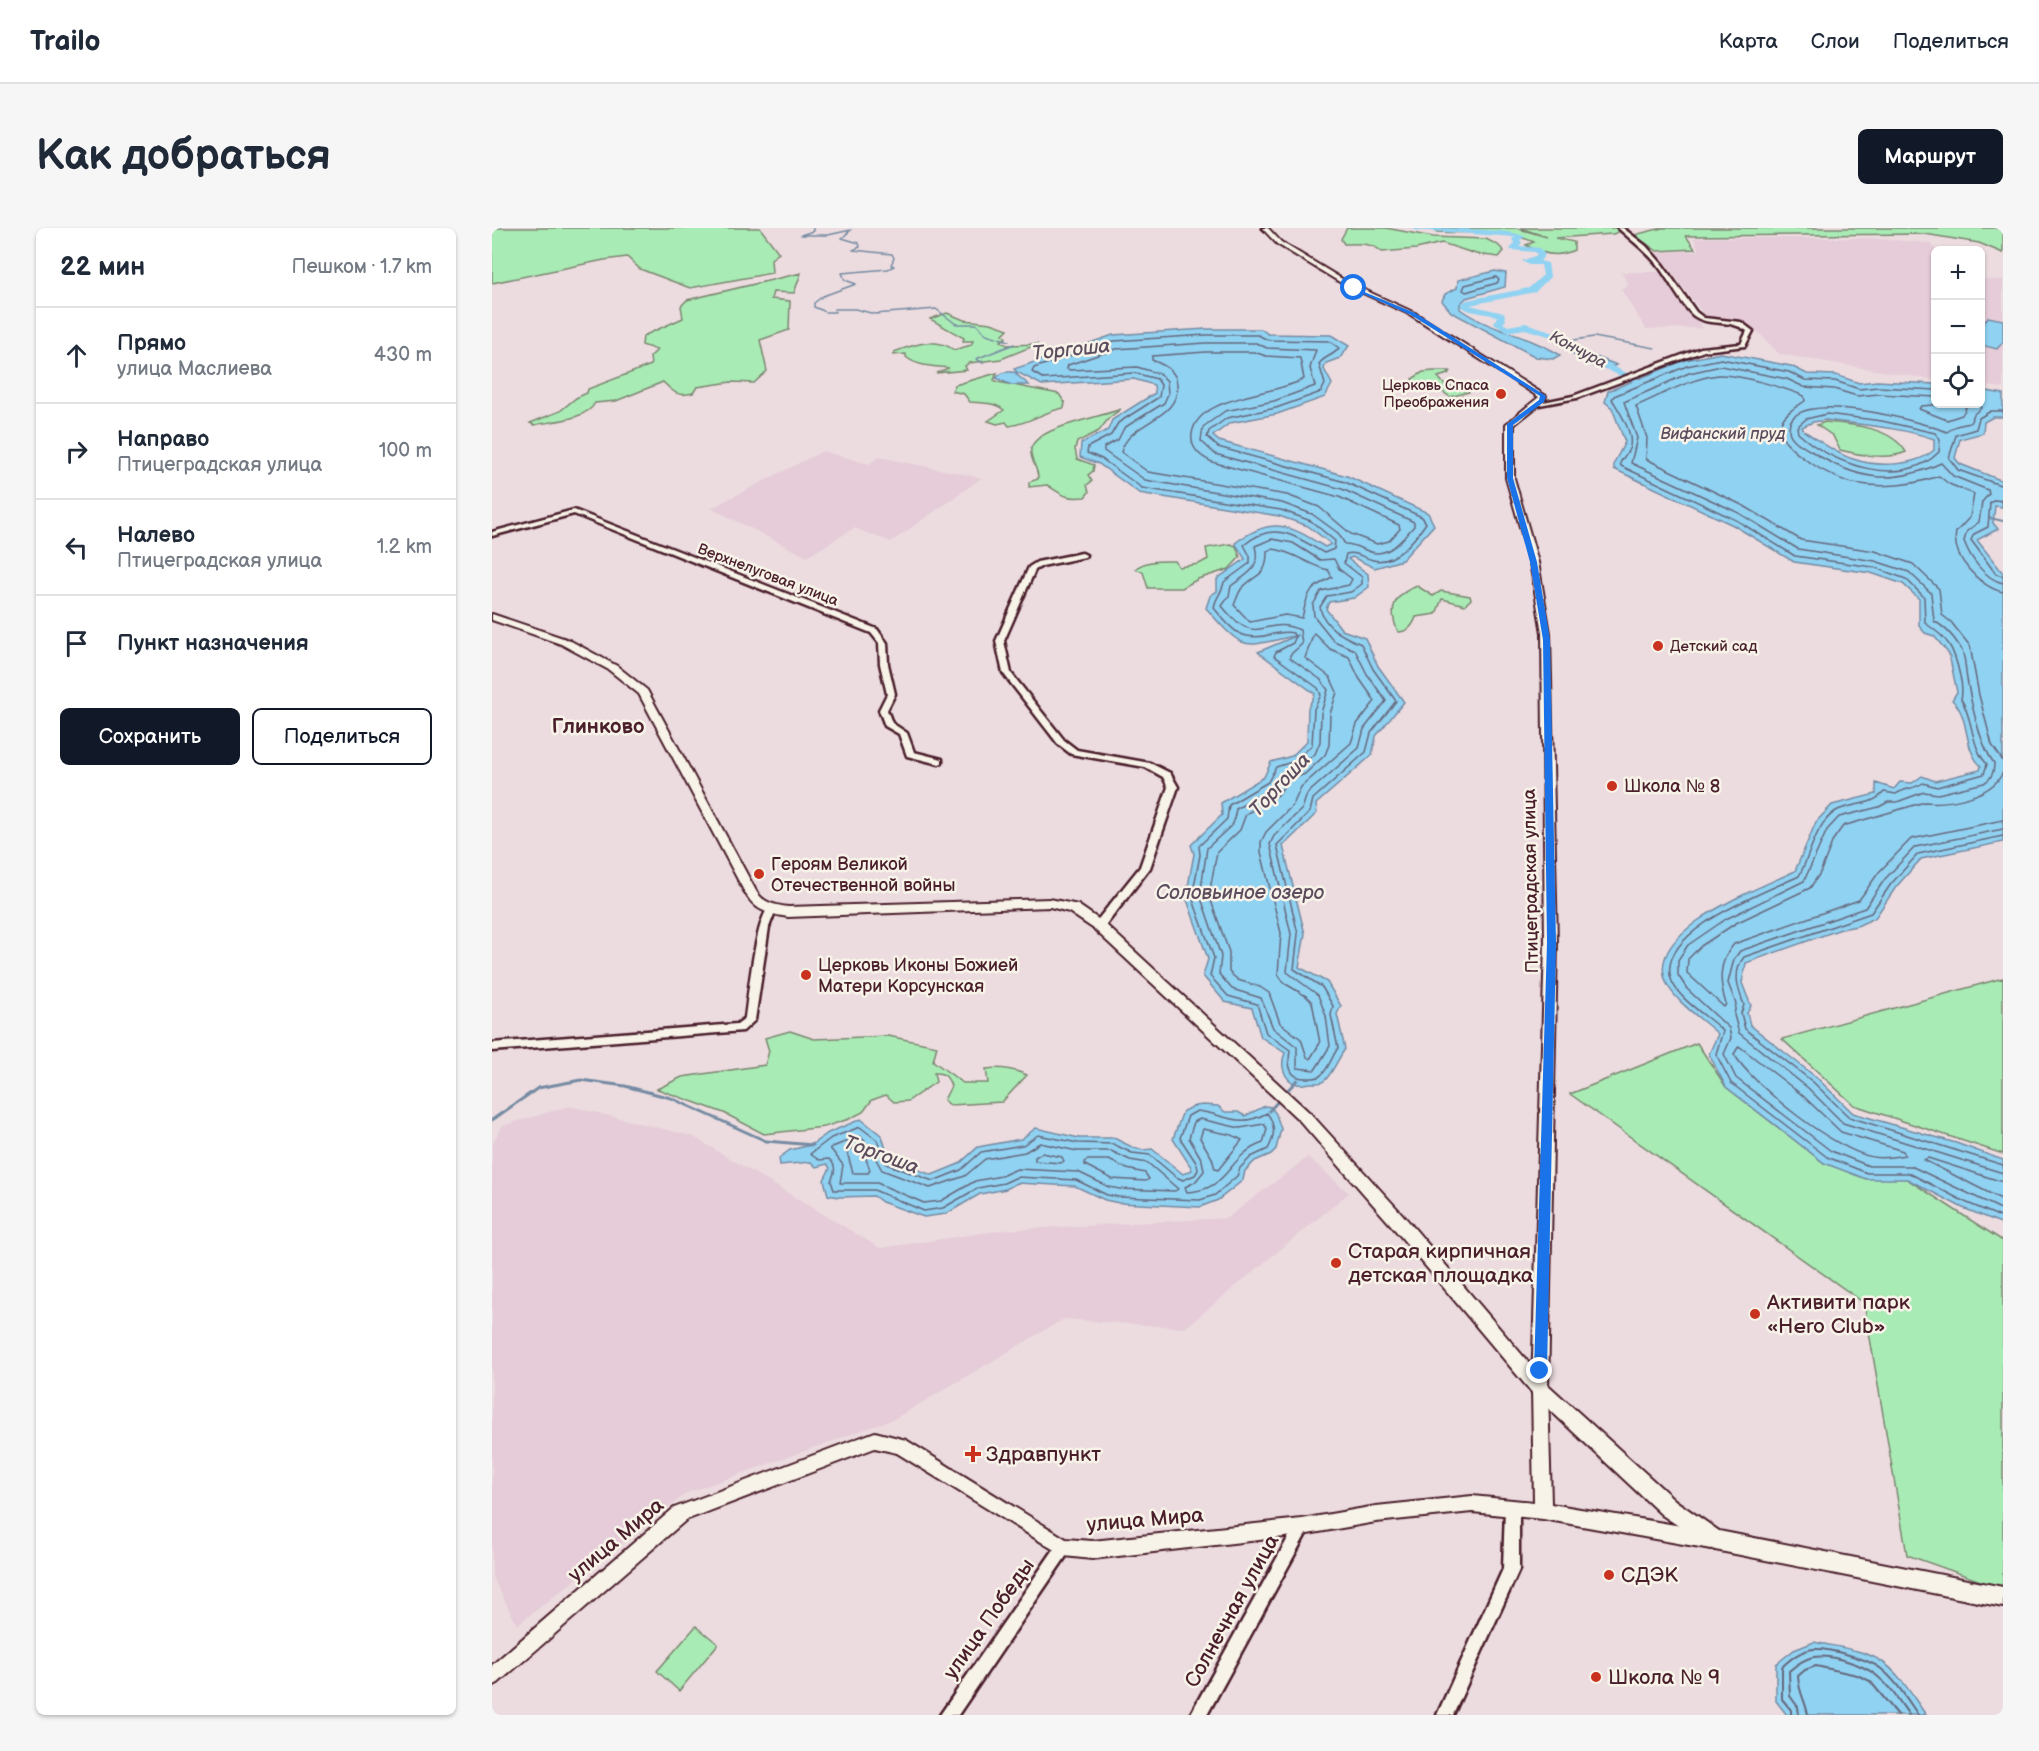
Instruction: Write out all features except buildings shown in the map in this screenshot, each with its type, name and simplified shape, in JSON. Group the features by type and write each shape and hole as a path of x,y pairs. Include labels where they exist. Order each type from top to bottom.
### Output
{"main road":[{"path":"492,617 565,642 613,668 643,692 750,891 756,901 771,909 828,912 1036,902 1073,908 1099,926 1305,1117 1397,1220 1540,1389 1669,1508 1715,1540 2003,1597"}],"street":[{"path":"1265,228 1277,240 1345,283 1413,314 1539,399 1575,397 1703,349 1743,345 1750,331 1739,323 1703,318 1694,313 1660,265 1644,247 1620,228"},
{"name":"Птицеградская улица","path":"1539,399 1510,424 1510,478 1534,562 1547,640 1551,943 1540,1389"},
{"name":"Верхнелуговая улица","path":"492,534 574,512 874,631 883,643 884,664 891,694 883,710 888,724 903,733 910,754 939,761"},
{"path":"1082,555 1040,564 1032,569 1000,640 1008,673 1061,742 1074,752 1147,765 1167,775 1173,787 1145,868 1099,926"},
{"path":"492,1047 739,1028 750,1020 764,927 771,909"},
{"path":"1540,1389 1543,1511"},
{"name":"улица Мира","path":"492,1677 680,1514 875,1440 900,1446 1064,1547 1092,1550 1302,1527 1376,1514 1472,1504 1543,1511 1715,1540"},
{"path":"1444,1715 1511,1570 1512,1508"},
{"name":"Солнечная улица","path":"1198,1715 1302,1527"},
{"name":"улица Победы","path":"948,1715 1064,1547"}],"shaded area":[{"path":"1694,238 1867,238 1930,243 1933,246 1931,379 1779,354 1756,330 1739,320 1706,317 1656,252 1699,251"},
{"path":"1621,272 1663,272 1703,328 1646,329 1620,288 1627,288 1625,285 1629,285"},
{"path":"1985,279 2003,280 2003,388 1985,386"},
{"path":"823,451 869,464 879,457 982,478 891,542 854,528 807,557 711,508"},
{"path":"570,1106 692,1136 880,1248 1003,1230 1227,1218 1308,1157 1349,1193 1185,1328 1064,1319 894,1419 687,1493 517,1625 492,1576 492,1145 502,1126"}],"green space":[{"path":"492,228 760,228 779,253 771,259 772,273 690,288 640,269 627,257 492,283"},
{"path":"1347,228 1386,228 1433,237 1486,239 1504,251 1499,257 1476,254 1442,243 1416,249 1382,252 1369,245 1344,244 1341,239"},
{"path":"1431,228 1516,228 1547,237 1520,228 1629,228 1613,234 1555,238 1574,242 1574,250 1562,254 1550,254 1526,245 1534,242 1510,235 1437,232"},
{"path":"1662,228 2003,228 2003,253 1979,243 1925,234 1686,236 1695,249 1657,251 1634,235"},
{"path":"801,273 794,293 773,292 771,299 790,301 789,330 760,340 767,371 754,383 731,382 697,387 693,393 684,395 673,391 663,382 616,401 595,403 591,409 576,416 534,425 530,423 560,411 576,398 587,393 588,389 651,365 650,357 657,350 642,345 643,336 683,318 681,306 687,300"},
{"path":"947,313 964,320 991,323 1008,329 1003,334 1006,338 1001,341 1007,345 1038,344 1001,359 969,363 965,366 967,370 936,373 949,368 916,363 906,357 906,354 893,355 894,352 924,343 940,343 954,350 971,345 973,341 963,341 964,338 930,319"},
{"path":"1450,371 1438,377 1444,384 1469,392 1450,397 1437,388 1433,391 1426,390 1412,379 1423,372"},
{"path":"997,373 994,380 998,382 1059,394 1065,403 1064,408 1009,426 1006,422 997,424 988,421 1004,410 1000,407 988,403 970,402 964,394 952,391 955,385"},
{"path":"1121,409 1109,418 1099,431 1077,442 1075,449 1077,459 1094,465 1093,471 1088,475 1092,481 1087,485 1089,492 1085,497 1064,496 1047,485 1029,487 1029,482 1038,479 1031,453 1035,441 1056,429"},
{"path":"1825,422 1859,426 1881,432 1891,437 1906,452 1882,456 1840,450 1833,436 1817,425"},
{"path":"1230,544 1236,546 1240,557 1229,569 1198,579 1182,588 1148,588 1143,572 1135,569 1144,564 1159,561 1175,561 1179,567 1199,564 1208,559 1206,548"},
{"path":"1417,586 1433,596 1441,591 1470,596 1471,599 1465,605 1442,599 1436,614 1416,617 1409,628 1398,632 1393,616 1395,604 1402,594"},
{"path":"2003,978 2003,1154 1854,1105 1782,1039"},
{"path":"790,1031 814,1039 888,1036 937,1046 933,1061 963,1083 988,1083 986,1069 1007,1069 1027,1075 1002,1102 950,1105 944,1100 951,1086 948,1080 943,1074 934,1073 936,1082 908,1101 894,1102 886,1095 872,1100 863,1112 824,1127 764,1134 724,1113 657,1089 682,1077 765,1065 769,1051 765,1038"},
{"path":"1697,1043 1726,1087 1824,1163 1907,1179 2003,1241 2003,1589 1907,1555 1864,1303 1570,1094"},
{"path":"696,1626 718,1644 679,1691 657,1671"}],"water":[{"path":"1495,271 1506,273 1505,287 1466,298 1460,304 1460,309 1484,323 1536,342 1560,355 1553,359 1536,357 1451,312 1442,301 1445,294 1457,288 1458,280"},
{"path":"1988,317 2003,320 2003,342 1997,349 1985,346 1985,321"},
{"name":"Соловьиное озеро","path":"1206,329 1261,329 1268,334 1331,335 1349,346 1340,358 1326,363 1324,369 1332,384 1325,397 1277,414 1230,423 1213,436 1219,441 1347,476 1428,513 1434,525 1402,560 1375,568 1352,557 1348,559 1368,574 1369,587 1354,598 1329,602 1326,609 1342,630 1365,638 1378,666 1404,702 1376,736 1372,755 1316,804 1317,813 1283,846 1305,934 1299,967 1327,982 1341,1006 1337,1014 1345,1049 1329,1075 1319,1083 1292,1082 1283,1067 1285,1053 1261,1037 1252,1008 1225,1002 1203,976 1208,959 1186,897 1194,854 1191,845 1222,815 1221,803 1264,777 1271,762 1292,756 1307,741 1308,708 1315,694 1258,652 1298,635 1255,644 1238,640 1206,608 1210,596 1217,591 1217,579 1245,559 1235,543 1259,529 1280,526 1301,533 1325,547 1331,544 1308,526 1279,516 1139,493 1099,464 1080,457 1081,443 1108,430 1112,420 1155,393 1154,385 1134,379 1042,385 1019,373 1016,374 1029,385 1011,385 996,378 1004,372 1017,372 1014,369 1113,335"},
{"path":"1567,341 1573,342 1583,352 1617,365 1601,367 1586,364 1574,354"},
{"name":"Вифанский пруд","path":"1721,353 1791,366 1807,374 1836,375 1859,383 1877,381 1931,384 1931,408 1985,408 1985,391 2003,394 2003,417 1993,417 1984,422 1983,433 1960,439 1955,458 1960,464 2003,481 2003,498 2000,501 2003,507 1995,506 1993,523 1998,529 1977,540 2003,573 2003,842 1921,859 1896,887 1875,918 1746,963 1742,983 1751,1006 1747,1013 1750,1025 1817,1078 1853,1113 1956,1143 2003,1160 2003,1224 1963,1208 1907,1179 1866,1179 1824,1163 1726,1087 1709,1054 1718,1034 1682,1003 1666,982 1664,963 1672,945 1688,928 1710,913 1795,871 1816,822 1832,805 1876,794 1876,783 1894,789 1900,782 1912,783 1922,776 1935,781 1980,770 1981,766 1971,750 1962,715 1952,700 1957,692 1949,654 1934,636 1925,633 1919,626 1919,599 1903,584 1871,573 1794,562 1733,525 1614,469 1614,463 1625,442 1612,408 1605,402 1608,391 1685,360","holes":["1826,420 1894,429 1934,439 1934,450 1917,460 1895,464 1862,462 1834,451 1804,431 1802,427"]},
{"path":"1203,1105 1218,1106 1225,1112 1238,1112 1245,1116 1265,1106 1271,1107 1281,1129 1276,1149 1271,1154 1255,1161 1245,1171 1243,1180 1218,1200 1200,1207 1119,1203 1105,1200 1075,1186 1017,1183 1006,1189 980,1194 946,1214 924,1217 882,1202 874,1196 828,1195 824,1180 830,1168 827,1164 816,1167 811,1162 780,1165 779,1158 790,1150 811,1145 828,1133 861,1119 882,1136 889,1159 932,1175 959,1164 978,1147 1021,1139 1036,1128 1079,1138 1114,1138 1134,1148 1152,1149 1183,1174 1192,1170 1173,1139 1183,1111"},
{"path":"1814,1642 1857,1651 1881,1661 1900,1679 1926,1715 1787,1715 1776,1701 1776,1664 1794,1650"}],"waterway":[{"name":"Торгоша","path":"813,228 813,231 801,235 828,235 851,230 842,238 859,243 860,247 853,250 892,254 894,258 891,265 894,266 888,269 842,273 845,280 856,284 823,296 814,303 814,307 826,312 835,312 834,309 855,309 875,314 936,309 956,324 976,324 986,334 1009,341"},
{"name":"Кончура","path":"1415,228 1502,232 1519,235 1521,237 1516,239 1518,243 1513,248 1537,250 1541,255 1537,259 1526,261 1544,263 1547,275 1532,290 1464,305 1501,315 1502,320 1498,324 1507,329 1525,326 1558,336 1583,355 1638,381"},
{"path":"1567,341 1594,337 1655,348"},
{"name":"Торгоша","path":"983,363 976,359 1014,344"},
{"name":"Кончура","path":"1990,518 2003,521"},
{"name":"Торгоша","path":"492,1120 538,1088 581,1080 625,1086 671,1098 766,1141 813,1145"},
{"name":"Торгоша","path":"1285,1093 1297,1080"},
{"name":"Торгоша","path":"1269,1111 1281,1098"}],"place":[{"name":"Церковь Спаса Преображения","path":"1501,394"},
{"name":"Детский сад","path":"1658,646"},
{"name":"Школа № 8","path":"1612,786"},
{"name":"Героям Великой Отечественной войны","path":"759,874"},
{"name":"Церковь Иконы Божией Матери Корсунская","path":"806,975"},
{"name":"Старая кирпичная детская площадка","path":"1336,1263"},
{"name":"Активити парк «Hero Club»","path":"1755,1314"},
{"name":"Здравпункт","path":"973,1454"},
{"name":"СДЭК","path":"1609,1575"},
{"name":"Школа № 9","path":"1596,1677"}],"district":[{"name":"Глинково","path":"598,726"}],"route":[{"path":"1354,288 1405,309 1452,340 1542,393 1543,396 1542,400 1510,424 1510,478 1534,562 1547,640 1551,943 1540,1371"}]}
